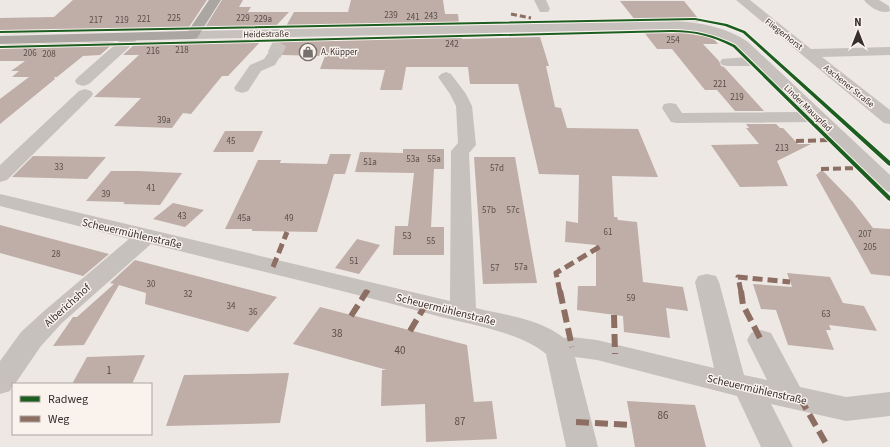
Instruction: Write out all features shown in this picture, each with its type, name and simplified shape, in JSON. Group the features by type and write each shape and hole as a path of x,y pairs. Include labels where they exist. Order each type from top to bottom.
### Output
{"main road":[{"path":"192,36 215,0"},
{"name":"Heidestraße","path":"0,40 192,36"}],"street":[{"name":"Fliegerhorst","path":"742,0 806,51"},
{"path":"759,0 819,46 806,51"},
{"path":"870,0 885,9"},
{"path":"469,15 472,30"},
{"name":"Heidestraße","path":"192,36 279,44 472,30 676,26 707,28 723,33"},
{"name":"Linder Mauspfad","path":"723,33 735,38 890,186"},
{"path":"0,176 132,37"},
{"path":"242,88 255,68 270,62 279,44"},
{"path":"806,51 827,53 890,51"},
{"name":"Aachener Straße","path":"806,51 890,119"},
{"path":"827,53 890,101"},
{"path":"734,71 727,62 759,61"},
{"path":"446,77 458,94 464,106 468,145 460,151 463,313"},
{"path":"670,108 677,118 818,117"},
{"name":"Scheuermühlenstraße","path":"0,200 145,237 530,330 547,339 559,349 572,347 597,350 739,386 846,408 890,404"},
{"name":"Alberichshof","path":"0,383 31,339 53,317 145,237"},
{"path":"706,282 739,386 777,447"},
{"path":"761,340 790,397"},
{"path":"559,349 582,447"}],"building":[{"path":"73,0 207,0 187,30 0,34 0,18 54,17"},
{"path":"222,0 243,0 239,7 251,7 248,12 289,12 274,28 204,29"},
{"path":"351,0 443,0 445,14 458,14 459,24 285,28 294,12 348,12"},
{"path":"620,1 684,1 701,22 676,20 635,20"},
{"path":"676,30 712,37 718,44 703,44 719,61 721,66 724,67 764,111 735,111 717,90 705,90 672,49 657,49 643,31"},
{"path":"461,35 462,39 540,37 549,66 546,66 555,107 561,108 567,128 638,129 658,177 612,176 614,217 617,217 618,220 637,222 643,282 683,287 688,311 666,308 670,338 624,332 623,316 577,310 578,286 596,286 596,245 565,242 566,221 578,223 579,175 539,174 518,84 470,84 468,67 406,67 402,90 380,90 385,70 320,69 325,56 282,55 279,51 272,50 278,39"},
{"path":"263,39 228,76 222,76 191,114 183,113 172,128 114,126 141,98 94,97 139,55 123,55 137,42"},
{"path":"115,42 100,55 83,56 57,77 54,77 55,79 0,124 0,99 29,77 12,77 19,71 11,71 25,61 0,61 0,45"},
{"path":"746,124 776,124 780,128 783,128 798,144 811,144 777,161 788,186 740,187 711,145 759,144 746,128 749,128"},
{"path":"225,131 263,131 253,152 213,152"},
{"path":"403,149 444,149 444,169 434,169 431,227 444,227 444,255 393,255 395,226 408,226 414,173 355,172 360,152 403,153"},
{"path":"330,154 351,154 345,174 334,174 317,232 225,229 258,160 281,160 280,163 327,164"},
{"path":"33,156 106,157 87,179 12,177"},
{"path":"474,157 515,157 537,283 483,284"},
{"path":"822,170 853,202 873,228 890,229 890,276 871,274 816,175"},
{"path":"111,171 182,173 160,205 86,201"},
{"path":"173,203 204,210 185,227 153,219"},
{"path":"0,225 109,254 83,276 0,253"},
{"path":"357,239 380,245 359,274 335,268"},
{"path":"135,260 277,297 248,332 145,304 146,293 119,285 84,345 53,346 73,317 77,317 114,284 110,283"},
{"path":"787,273 830,277 843,303 864,306 877,331 829,325 831,330 826,330 834,350 788,345 776,310 761,309 753,284 792,287"},
{"path":"320,307 467,345 474,402 492,401 497,439 426,442 425,404 381,406 382,370 387,370 293,344"},
{"path":"145,355 132,383 73,383 87,357"},
{"path":"289,373 280,423 166,426 184,375"},
{"path":"627,401 695,405 706,447 635,447"}],"tunnel":[{"path":"274,55 280,43"}],"marked path":[{"path":"511,14 531,18"},
{"path":"796,141 830,140"},
{"path":"821,169 859,168"},
{"path":"273,267 287,232"},
{"path":"572,347 556,273 601,246"},
{"path":"761,340 743,305 738,277 790,282"},
{"path":"351,316 368,290"},
{"path":"410,331 426,304"},
{"path":"614,315 615,354"},
{"path":"800,398 828,447"},
{"path":"576,422 631,425"}],"cycle path":[{"path":"0,32 695,19 726,25 744,32 890,164"},
{"path":"0,47 672,31 697,33 711,36 734,46 890,199"}],"place":[{"name":"A. Küpper","path":"308,52"}]}
